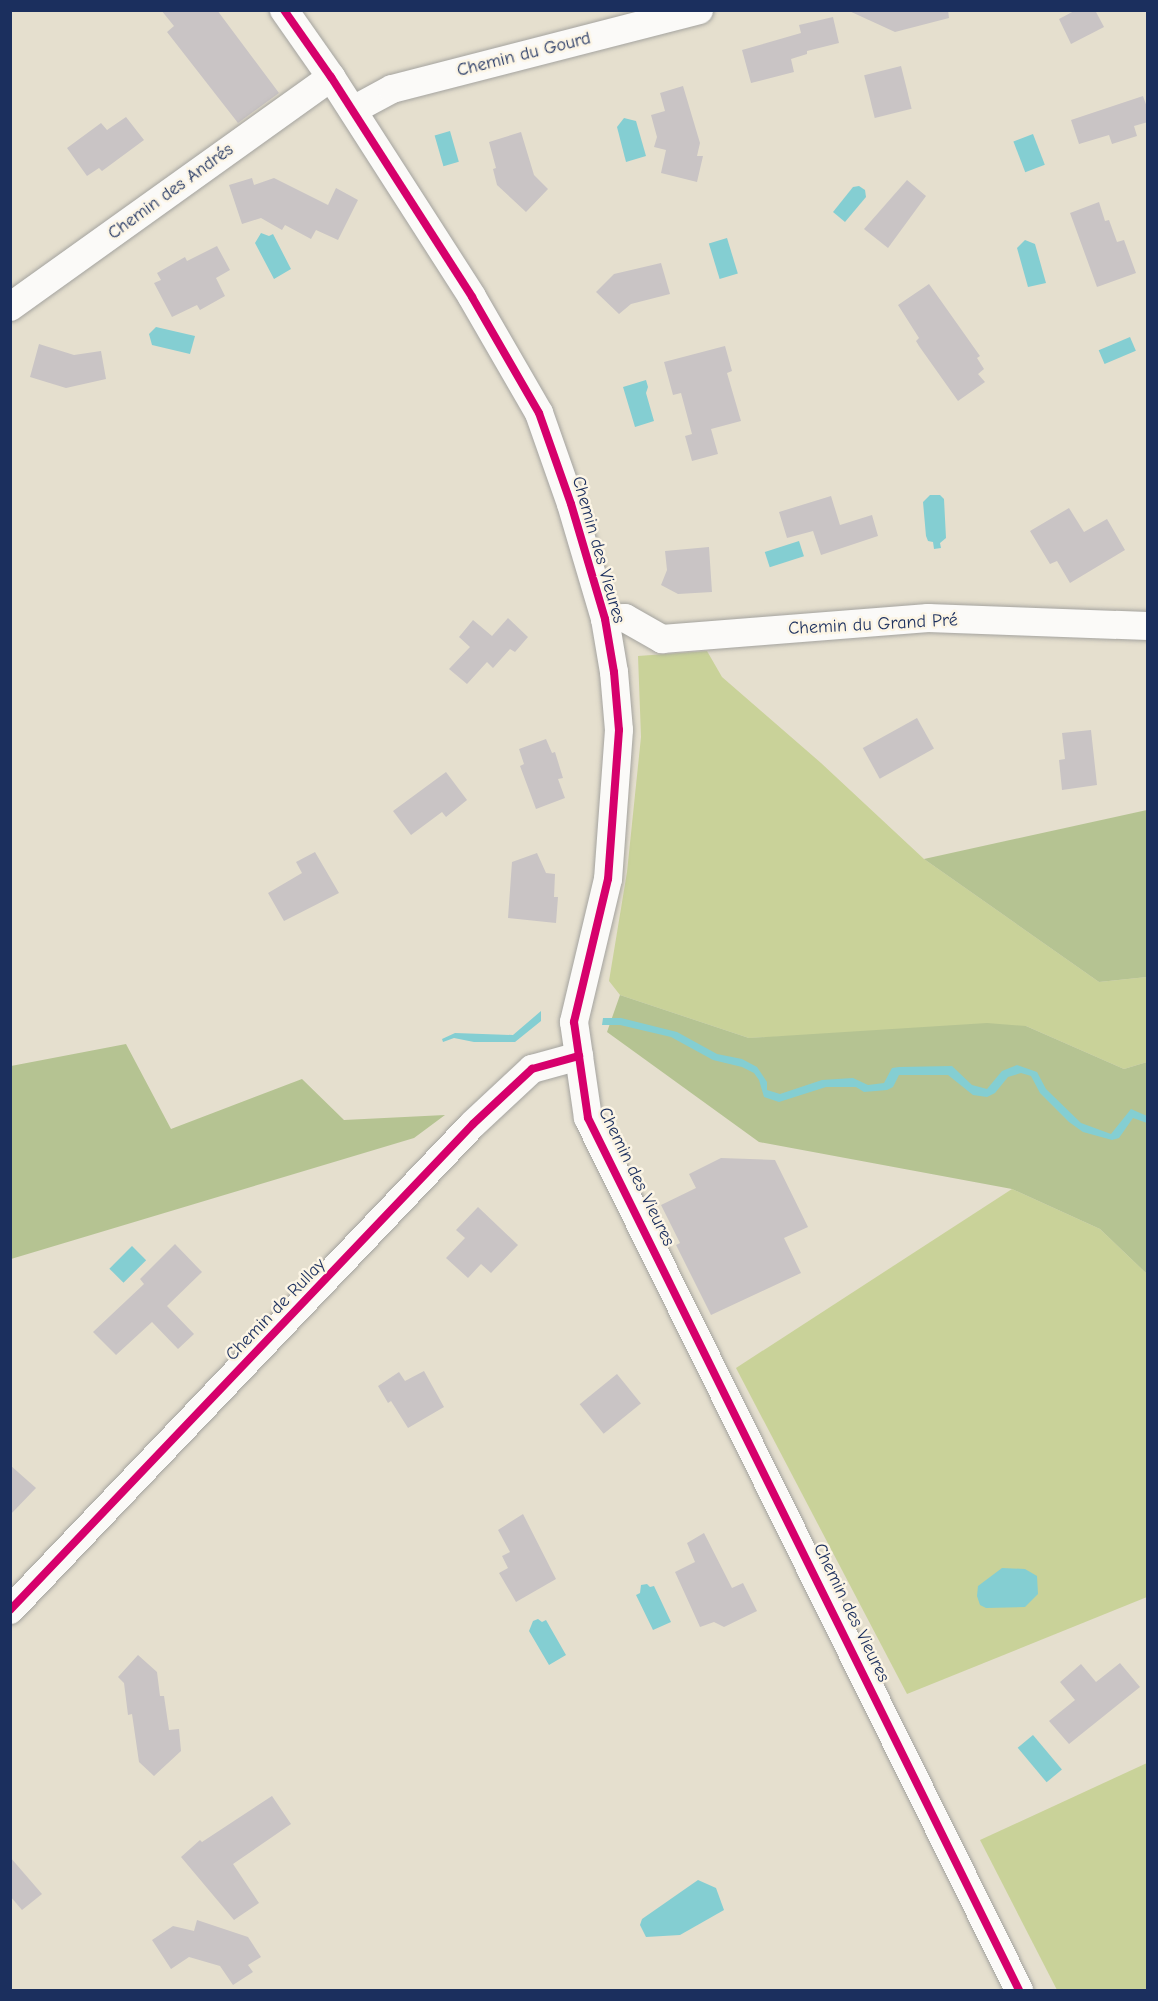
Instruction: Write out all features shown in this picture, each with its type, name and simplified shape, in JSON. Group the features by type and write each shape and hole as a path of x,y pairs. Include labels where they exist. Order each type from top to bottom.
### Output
{"street":[{"path":"284,10 353,110"},
{"name":"Chemin du Gourd","path":"353,110 392,89 699,10"},
{"name":"Chemin des Andrés","path":"10,307 331,77"},
{"name":"Chemin des Vieures","path":"353,110 472,297 539,413 571,504 604,619 614,672 619,730 608,879 574,1022 588,1118 1019,1990"},
{"name":"Chemin du Grand Pré","path":"604,619 625,618 662,639 928,618 1148,626"},
{"name":"Chemin de Rullay","path":"10,1610 473,1124 532,1069 579,1056"}],"green space":[{"path":"707,651 722,677 821,763 924,859 1099,982 1147,977 1147,1062 1124,1069 1026,1026 749,1038 620,995 609,981 627,872 641,737 638,656"},
{"path":"1147,810 1147,977 1099,982 924,859"},
{"path":"620,995 749,1038 987,1023 1026,1026 1124,1069 1147,1062 1147,1274 1100,1229 1012,1189 759,1142 607,1032"},
{"path":"126,1044 171,1129 302,1079 344,1120 445,1115 414,1138 11,1259 11,1066"},
{"path":"1012,1189 1100,1229 1147,1274 1147,1597 907,1694 736,1368"},
{"path":"1147,1763 1147,1990 1057,1990 980,1840"}],"water":[{"path":"624,118 636,121 646,156 626,162 617,127"},
{"path":"450,131 459,162 443,166 435,135"},
{"path":"1033,134 1045,165 1025,172 1013,142"},
{"path":"859,186 865,190 866,197 845,222 833,212 853,187"},
{"path":"261,233 269,236 273,234 291,269 274,279 255,243"},
{"path":"727,238 738,273 720,279 709,244"},
{"path":"1025,240 1035,244 1046,283 1028,287 1017,248"},
{"path":"156,327 195,336 190,354 152,345 149,334"},
{"path":"1130,337 1136,351 1105,364 1099,350"},
{"path":"646,380 648,387 646,393 654,421 635,427 623,387"},
{"path":"930,495 940,495 944,499 946,538 940,543 941,548 934,549 933,542 928,541 926,536 923,502"},
{"path":"799,541 804,556 770,567 765,552"},
{"path":"541,1011 541,1021 515,1042 474,1042 454,1038 443,1042 442,1039 455,1033 513,1035"},
{"path":"603,1018 621,1018 677,1032 717,1054 742,1059 757,1067 767,1082 767,1090 780,1094 822,1080 853,1078 868,1085 884,1083 892,1068 899,1067 952,1066 972,1085 987,1089 1002,1071 1017,1065 1037,1072 1046,1089 1081,1123 1111,1134 1131,1109 1147,1116 1147,1123 1133,1118 1119,1138 1112,1140 1083,1132 1069,1122 1040,1093 1031,1076 1021,1073 1008,1077 995,1093 987,1097 973,1095 948,1075 899,1075 893,1087 887,1090 864,1092 856,1087 826,1087 779,1102 764,1097 759,1080 754,1073 742,1067 713,1060 671,1037 620,1025 602,1025"},
{"path":"132,1246 146,1260 124,1283 109,1269"},
{"path":"1002,1568 1025,1569 1037,1576 1038,1594 1025,1607 986,1608 980,1605 977,1596 978,1586"},
{"path":"647,1584 650,1587 654,1586 671,1622 653,1630 636,1595 640,1593 641,1585"},
{"path":"538,1619 542,1622 546,1620 566,1655 549,1665 529,1631 533,1621"},
{"path":"1033,1735 1062,1769 1047,1782 1018,1748"},
{"path":"698,1880 716,1888 724,1910 680,1935 646,1937 640,1925 642,1919"}],"building":[{"path":"161,10 217,10 279,93 238,123 167,32 174,26"},
{"path":"847,10 948,10 949,18 895,32"},
{"path":"1076,10 1095,10 1104,27 1071,44 1059,19"},
{"path":"833,17 839,43 807,51 807,54 791,59 794,72 751,83 742,50 801,33 799,25"},
{"path":"901,66 912,109 875,118 864,75"},
{"path":"683,86 700,143 697,156 703,156 697,182 661,173 666,150 654,147 657,137 651,115 665,111 660,93"},
{"path":"1143,96 1148,110 1148,122 1134,126 1137,136 1112,144 1109,135 1079,144 1071,120"},
{"path":"126,117 144,140 102,171 99,168 87,176 67,148 101,123 107,130"},
{"path":"521,132 534,175 548,189 526,212 497,185 493,169 496,168 489,142"},
{"path":"252,178 254,185 274,178 328,205 336,188 358,200 338,240 316,230 311,239 285,225 282,230 261,218 242,224 229,185"},
{"path":"907,180 926,196 888,248 864,229"},
{"path":"1099,202 1105,221 1109,220 1117,242 1124,240 1136,273 1097,287 1070,213"},
{"path":"217,246 230,270 216,278 225,296 200,310 197,305 172,317 154,283 161,280 157,273 185,257 187,261"},
{"path":"661,263 670,294 631,304 619,314 596,292 614,274"},
{"path":"929,284 980,356 977,358 984,369 978,374 985,382 958,401 919,346 916,341 919,338 898,305"},
{"path":"39,344 74,355 101,351 106,379 66,388 30,377"},
{"path":"725,346 732,371 727,373 741,421 711,429 718,454 692,461 685,436 692,434 681,393 673,395 664,362"},
{"path":"831,496 840,525 872,515 878,536 821,555 813,531 787,538 779,512"},
{"path":"1069,508 1084,532 1107,519 1125,550 1070,583 1057,561 1050,564 1030,531"},
{"path":"709,547 712,592 678,594 661,585 667,570 665,551"},
{"path":"508,618 528,637 515,652 510,649 493,668 487,662 467,684 449,669 470,647 459,637 473,620 492,636"},
{"path":"917,718 934,749 880,779 863,748"},
{"path":"1091,730 1097,785 1062,790 1059,760 1065,759 1062,733"},
{"path":"546,739 552,753 555,752 563,778 558,779 565,798 536,809 520,766 524,764 519,749"},
{"path":"446,772 467,800 446,817 442,812 411,835 393,811"},
{"path":"315,852 339,893 284,921 268,893 302,873 296,862"},
{"path":"537,853 546,873 555,874 554,897 558,897 556,923 508,918 512,862"},
{"path":"721,1158 775,1160 808,1227 784,1238 801,1273 711,1315 676,1245 680,1243 661,1205 696,1188 689,1174"},
{"path":"478,1207 518,1245 491,1273 481,1264 468,1278 446,1258 465,1238 456,1230"},
{"path":"175,1244 202,1272 167,1306 194,1334 178,1349 152,1322 116,1355 93,1332 144,1284 140,1279"},
{"path":"424,1371 444,1407 408,1428 391,1401 388,1403 378,1386 399,1372 405,1381"},
{"path":"617,1374 641,1404 604,1434 580,1404"},
{"path":"10,1465 36,1488 10,1515"},
{"path":"523,1514 556,1579 516,1602 499,1573 508,1568 502,1556 510,1552 498,1530"},
{"path":"704,1533 732,1588 743,1583 757,1611 724,1627 714,1622 700,1627 675,1572 695,1562 687,1543"},
{"path":"138,1655 157,1672 160,1696 164,1696 169,1730 179,1729 181,1751 154,1776 139,1762 132,1714 128,1715 124,1683 118,1677"},
{"path":"1120,1663 1140,1687 1069,1744 1049,1721 1075,1700 1060,1682 1081,1664 1096,1682"},
{"path":"272,1796 291,1824 233,1864 259,1903 234,1920 181,1857 200,1840 202,1842"},
{"path":"10,1857 42,1894 22,1910 10,1896"},
{"path":"197,1920 248,1937 261,1957 248,1965 253,1972 233,1985 220,1966 189,1957 171,1969 152,1940 173,1926 194,1931"}],"cycle path":[{"path":"284,10 331,77 472,297 539,413 571,504 605,619 614,672 619,730 608,879 574,1022 588,1118 1019,1990"},
{"path":"10,1610 473,1124 532,1069 579,1056"}]}
